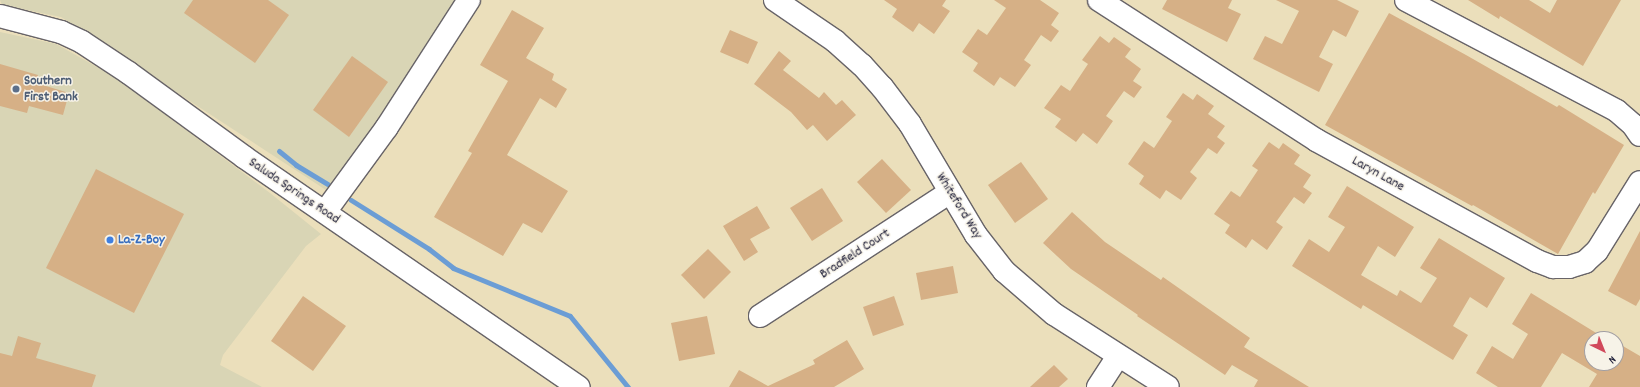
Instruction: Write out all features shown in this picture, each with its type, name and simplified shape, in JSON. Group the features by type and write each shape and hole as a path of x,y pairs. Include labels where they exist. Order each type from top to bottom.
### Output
{"street":[{"path":"325,212 387,127 469,0"},
{"name":"Whiteford Way","path":"775,0 801,8 862,65 882,87 910,124 976,235 1004,271 1054,314 1168,387"},
{"name":"Laryn Lane","path":"1099,0 1316,140 1537,261 1553,267 1569,267 1585,262 1597,251 1640,182"},
{"path":"1406,0 1617,112 1633,125 1640,135"},
{"name":"Saluda Springs Road","path":"0,16 61,32 82,42 579,387"},
{"name":"Bradfield Court","path":"760,316 950,192"},
{"path":"1098,387 1118,356"}],"shaded area":[{"path":"0,0 458,0 329,192 61,17 2,5"},
{"path":"0,32 56,44 115,77 270,193 321,234 306,246 223,355 220,365 262,387 0,387"}],"building":[{"path":"193,0 268,0 289,15 255,63 184,13"},
{"path":"884,0 946,0 942,6 950,11 934,34 919,23 913,32 892,17 897,9"},
{"path":"994,0 1040,0 1059,13 1051,25 1059,31 1051,42 1041,35 1024,60 1031,65 1015,87 1000,77 994,86 973,71 978,63 962,52 978,29 987,35 1006,8"},
{"path":"1167,0 1232,0 1228,8 1241,14 1227,42 1162,9"},
{"path":"1276,0 1337,0 1359,11 1346,37 1333,30 1319,57 1333,64 1319,92 1253,59 1265,36 1282,44 1299,11"},
{"path":"1468,0 1529,0 1550,13 1557,0 1621,0 1583,66 1500,16 1499,19"},
{"path":"512,10 544,28 526,58 554,74 552,80 567,89 556,108 540,98 507,155 568,191 542,233 523,223 503,256 434,217 472,153 468,151 508,81 480,65"},
{"path":"1389,13 1557,107 1559,105 1624,145 1595,194 1593,192 1558,254 1473,205 1472,206 1325,125"},
{"path":"730,30 758,42 748,64 720,52"},
{"path":"1100,36 1109,43 1114,37 1131,49 1125,57 1141,69 1133,81 1142,87 1134,98 1124,91 1106,116 1113,121 1097,144 1083,133 1076,142 1055,127 1061,119 1044,108 1061,85 1070,91 1088,64 1082,60"},
{"path":"779,51 791,61 783,70 819,98 824,92 836,105 842,100 856,115 827,141 813,125 807,130 791,112 754,84"},
{"path":"352,56 388,82 349,137 313,110"},
{"path":"0,64 38,75 36,83 69,93 63,115 29,106 27,113 0,106"},
{"path":"1183,93 1193,100 1197,94 1214,106 1208,114 1225,126 1217,137 1225,143 1217,154 1208,148 1190,172 1197,178 1181,200 1166,190 1160,199 1139,184 1144,176 1128,164 1144,141 1154,148 1172,121 1166,117"},
{"path":"1269,142 1279,149 1283,143 1300,155 1294,164 1311,175 1303,187 1312,193 1304,204 1294,197 1276,222 1283,227 1267,250 1252,239 1246,248 1225,233 1230,225 1214,214 1231,191 1240,197 1258,170 1252,166"},
{"path":"882,159 911,190 886,213 857,182"},
{"path":"1021,162 1048,199 1015,223 988,185"},
{"path":"96,169 184,214 134,313 46,268"},
{"path":"1347,186 1414,227 1395,257 1378,246 1361,275 1397,296 1400,290 1421,303 1437,278 1420,268 1439,238 1505,278 1487,308 1470,297 1453,326 1468,335 1453,360 1363,305 1361,309 1292,266 1309,239 1329,252 1345,227 1328,217"},
{"path":"822,188 843,221 812,241 790,208"},
{"path":"757,206 770,228 750,239 758,252 744,261 723,226"},
{"path":"1072,212 1105,242 1161,280 1163,277 1250,338 1244,347 1309,387 1254,387 1258,380 1232,365 1225,375 1137,316 1138,315 1071,269 1043,243"},
{"path":"1640,231 1640,299 1636,306 1608,291"},
{"path":"708,249 731,272 704,299 681,275"},
{"path":"953,266 958,293 921,300 916,273"},
{"path":"1531,293 1593,331 1584,331 1584,366 1562,353 1541,387 1498,387 1476,373 1492,346 1513,359 1528,334 1512,324"},
{"path":"303,296 346,326 313,371 271,341"},
{"path":"894,296 904,325 873,336 863,307"},
{"path":"707,316 715,354 679,361 671,323"},
{"path":"18,336 41,343 36,358 96,375 92,387 0,387 0,353 12,356"},
{"path":"847,340 864,369 834,387 729,387 739,370 768,386 815,364 813,360"},
{"path":"1624,347 1640,356 1640,387 1589,387 1597,374 1592,371 1624,371"},
{"path":"1054,365 1068,379 1059,387 1030,387"}],"waterway":[{"path":"279,151 296,165 328,184"},
{"path":"351,200 429,249 453,268 570,316 628,387"}],"place":[{"name":"Southern First Bank","path":"16,89"},
{"name":"La-Z-Boy","path":"110,240"}]}
